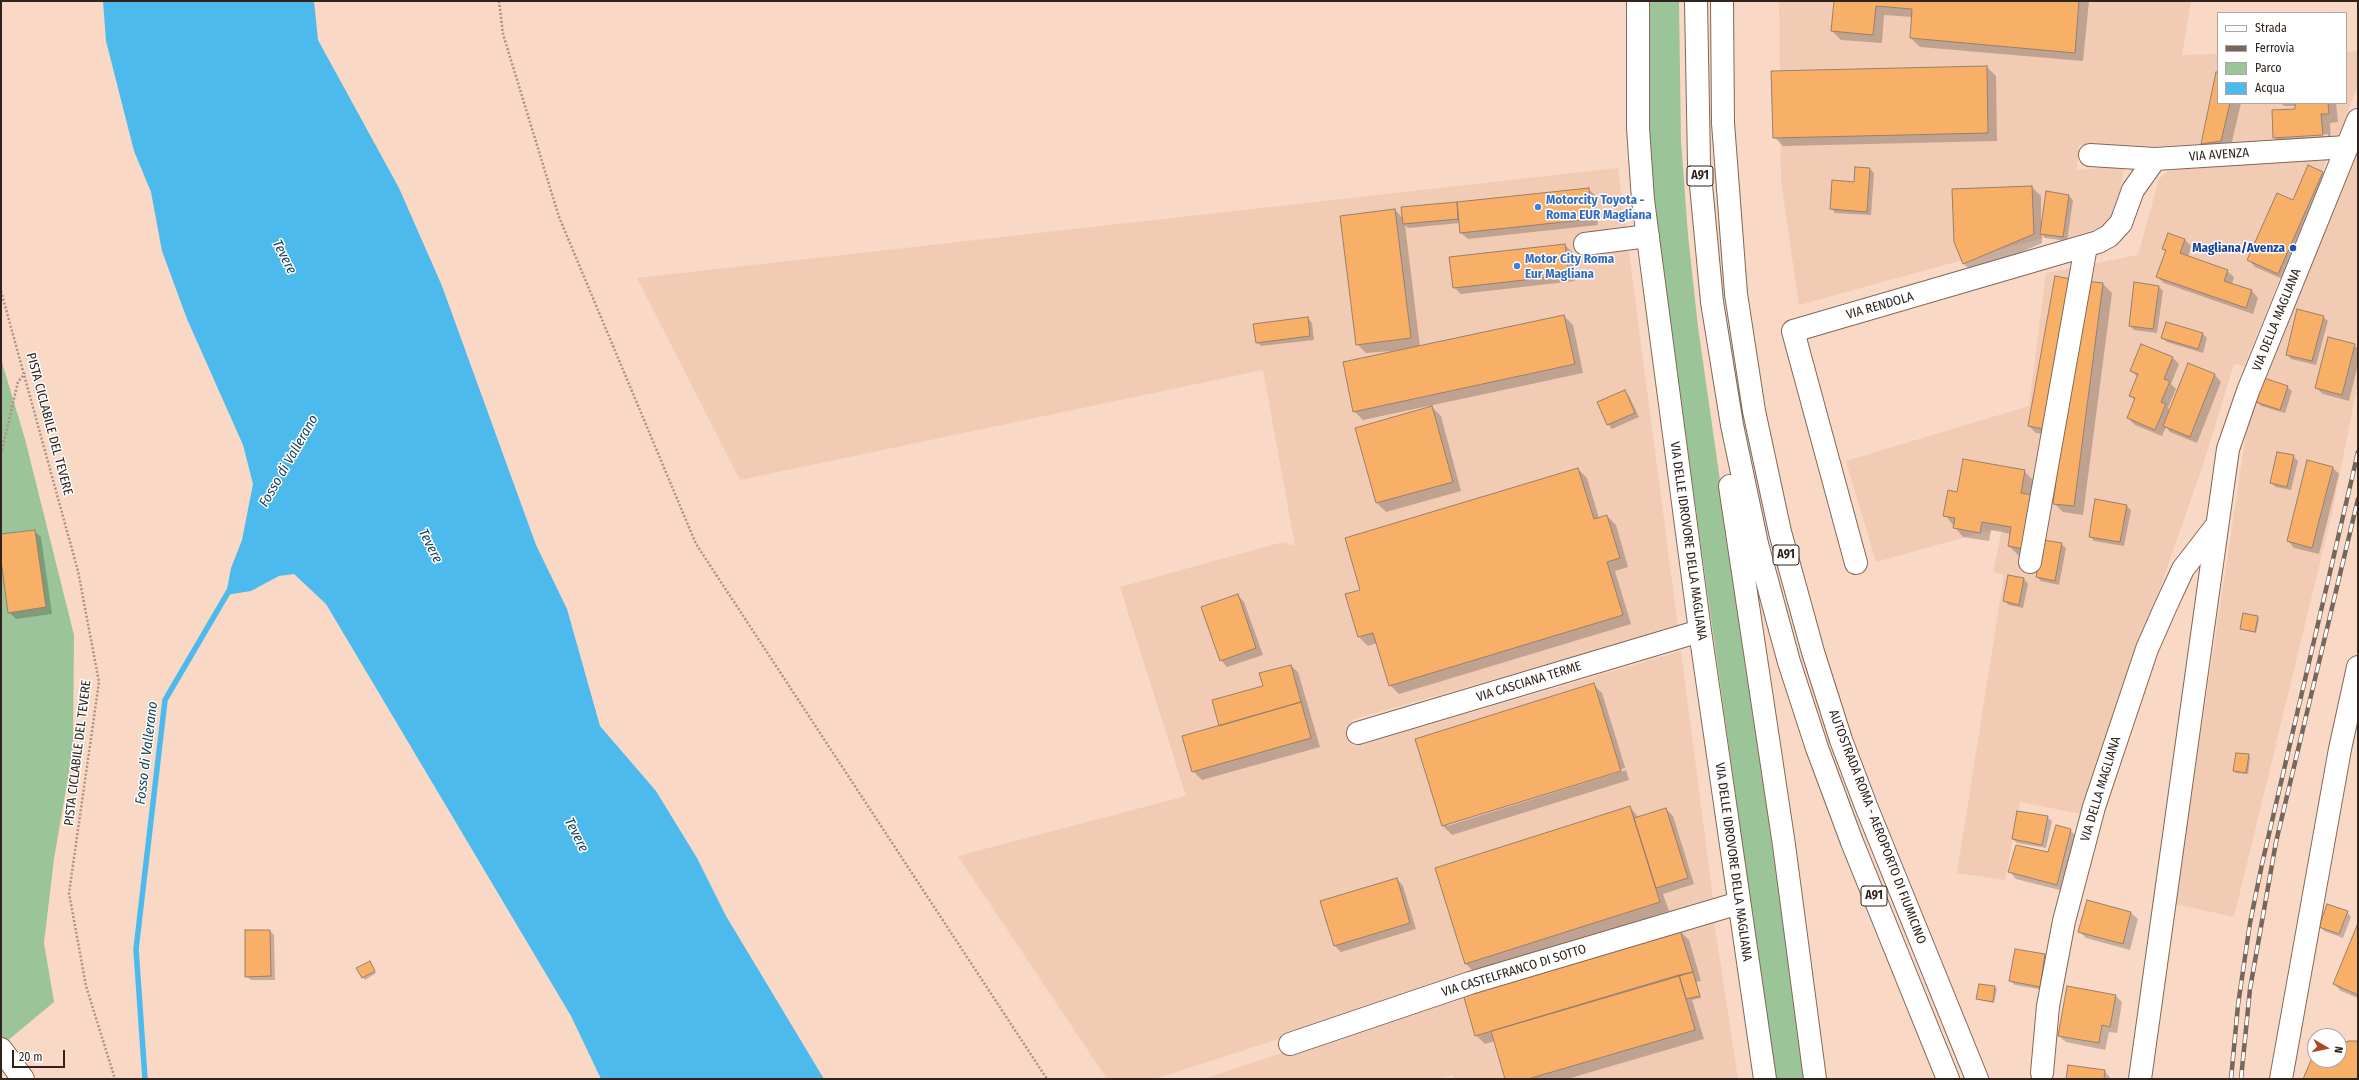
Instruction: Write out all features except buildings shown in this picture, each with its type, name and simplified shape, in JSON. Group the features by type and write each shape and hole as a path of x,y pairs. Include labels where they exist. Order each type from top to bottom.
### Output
{"main road":[{"name":"VIA DELLE IDROVORE DELLA MAGLIANA","path":"1638,1 1638,128 1648,236 1700,631 1764,1079"},
{"name":"AUTOSTRADA ROMA - AEROPORTO DI FIUMICINO","path":"1696,1 1699,164 1707,255 1718,350 1755,537 1804,711 1852,842 1948,1079"},
{"name":"AUTOSTRADA ROMA - AEROPORTO DI FIUMICINO","path":"1722,1 1723,123 1736,294 1754,411 1780,532 1813,652 1841,740 1866,806 1977,1079"},
{"name":"VIA DELLA MAGLIANA","path":"2140,1079 2223,474 2232,434 2358,120"},
{"name":"VIA AVENZA","path":"2090,155 2155,159 2347,147"},
{"name":"VIA RENDOLA","path":"1856,563 1793,331 2086,246 2109,236 2118,227 2133,190 2155,159"},
{"path":"1585,244 1648,236"},
{"path":"2030,562 2086,246"},
{"path":"1718,350 1725,447 1785,853 1815,1079"},
{"name":"VIA DELLA MAGLIANA","path":"2042,1072 2048,1006 2064,921 2094,807 2147,649 2183,569 2217,525"},
{"name":"VIA CASCIANA TERME","path":"1358,733 1700,631"},
{"path":"2281,1079 2340,749 2353,715 2358,667"},
{"name":"VIA CASTELFRANCO DI SOTTO","path":"1290,1044 1470,983 1739,903"},
{"path":"1,1049 23,1079"}],"path":[{"path":"499,1 503,34 559,218 696,544 1047,1079"},
{"name":"PISTA CICLABILE DEL TEVERE","path":"1,292 25,373 78,571 99,682 69,893 86,986 115,1079"},
{"path":"1,454 18,382 25,373"}],"shaded area":[{"path":"1779,1 2191,1 2182,55 2217,54 2217,104 2347,104 2347,52 2358,51 2358,84 2338,138 2164,146 2079,145 2077,170 2124,166 2116,222 2066,239 2050,236 1799,305 1781,181"},
{"path":"2328,153 2323,172 2244,366 2234,364 2203,465 2081,814 2020,802 2005,880 1957,873 2004,575 1993,572 2002,529 1980,533 1876,562 1846,461 2029,406 2046,273 2138,255 2159,179 2168,171"},
{"path":"2358,154 2358,382 2332,513 2234,917 2175,904 2247,427 2264,378"},
{"path":"1618,168 1678,627 1351,720 1361,745 1681,651 1713,898 1155,1079 1107,1079 958,856 1186,796 1120,587 1283,542 1295,546 1263,370 740,480 637,278"},
{"path":"1714,921 1738,1079 1454,1079 1453,1075 1440,1079 1203,1079 1463,994"}],"green space":[{"path":"1647,1 1679,1 1681,141 1688,235 1698,327 1806,1079 1775,1079 1656,222 1647,106"},
{"path":"1,359 25,439 74,635 73,749 54,859 44,943 54,1002 6,1042 1,1036"}],"water":[{"name":"Tevere","path":"103,1 314,1 318,40 399,188 442,286 536,545 567,609 600,726 656,791 697,858 726,916 824,1079 601,1079 571,1016 326,604 294,574 279,576 251,591 226,595 231,568 242,540 253,484 243,445 187,319 162,251 151,192 134,151 106,41"}],"waterway":[{"name":"Fosso di Vallerano","path":"145,1079 136,949 165,700 230,589"}],"railway":[{"path":"2231,1079 2238,1005 2250,923 2262,864 2358,452"},
{"path":"2241,1079 2250,989 2276,842 2358,499"}],"place":[{"name":"Motorcity Toyota - Roma EUR Magliana","path":"1538,207"},
{"name":"Magliana/Avenza","path":"2293,248"},
{"name":"Motor City Roma Eur Magliana","path":"1517,266"}]}
